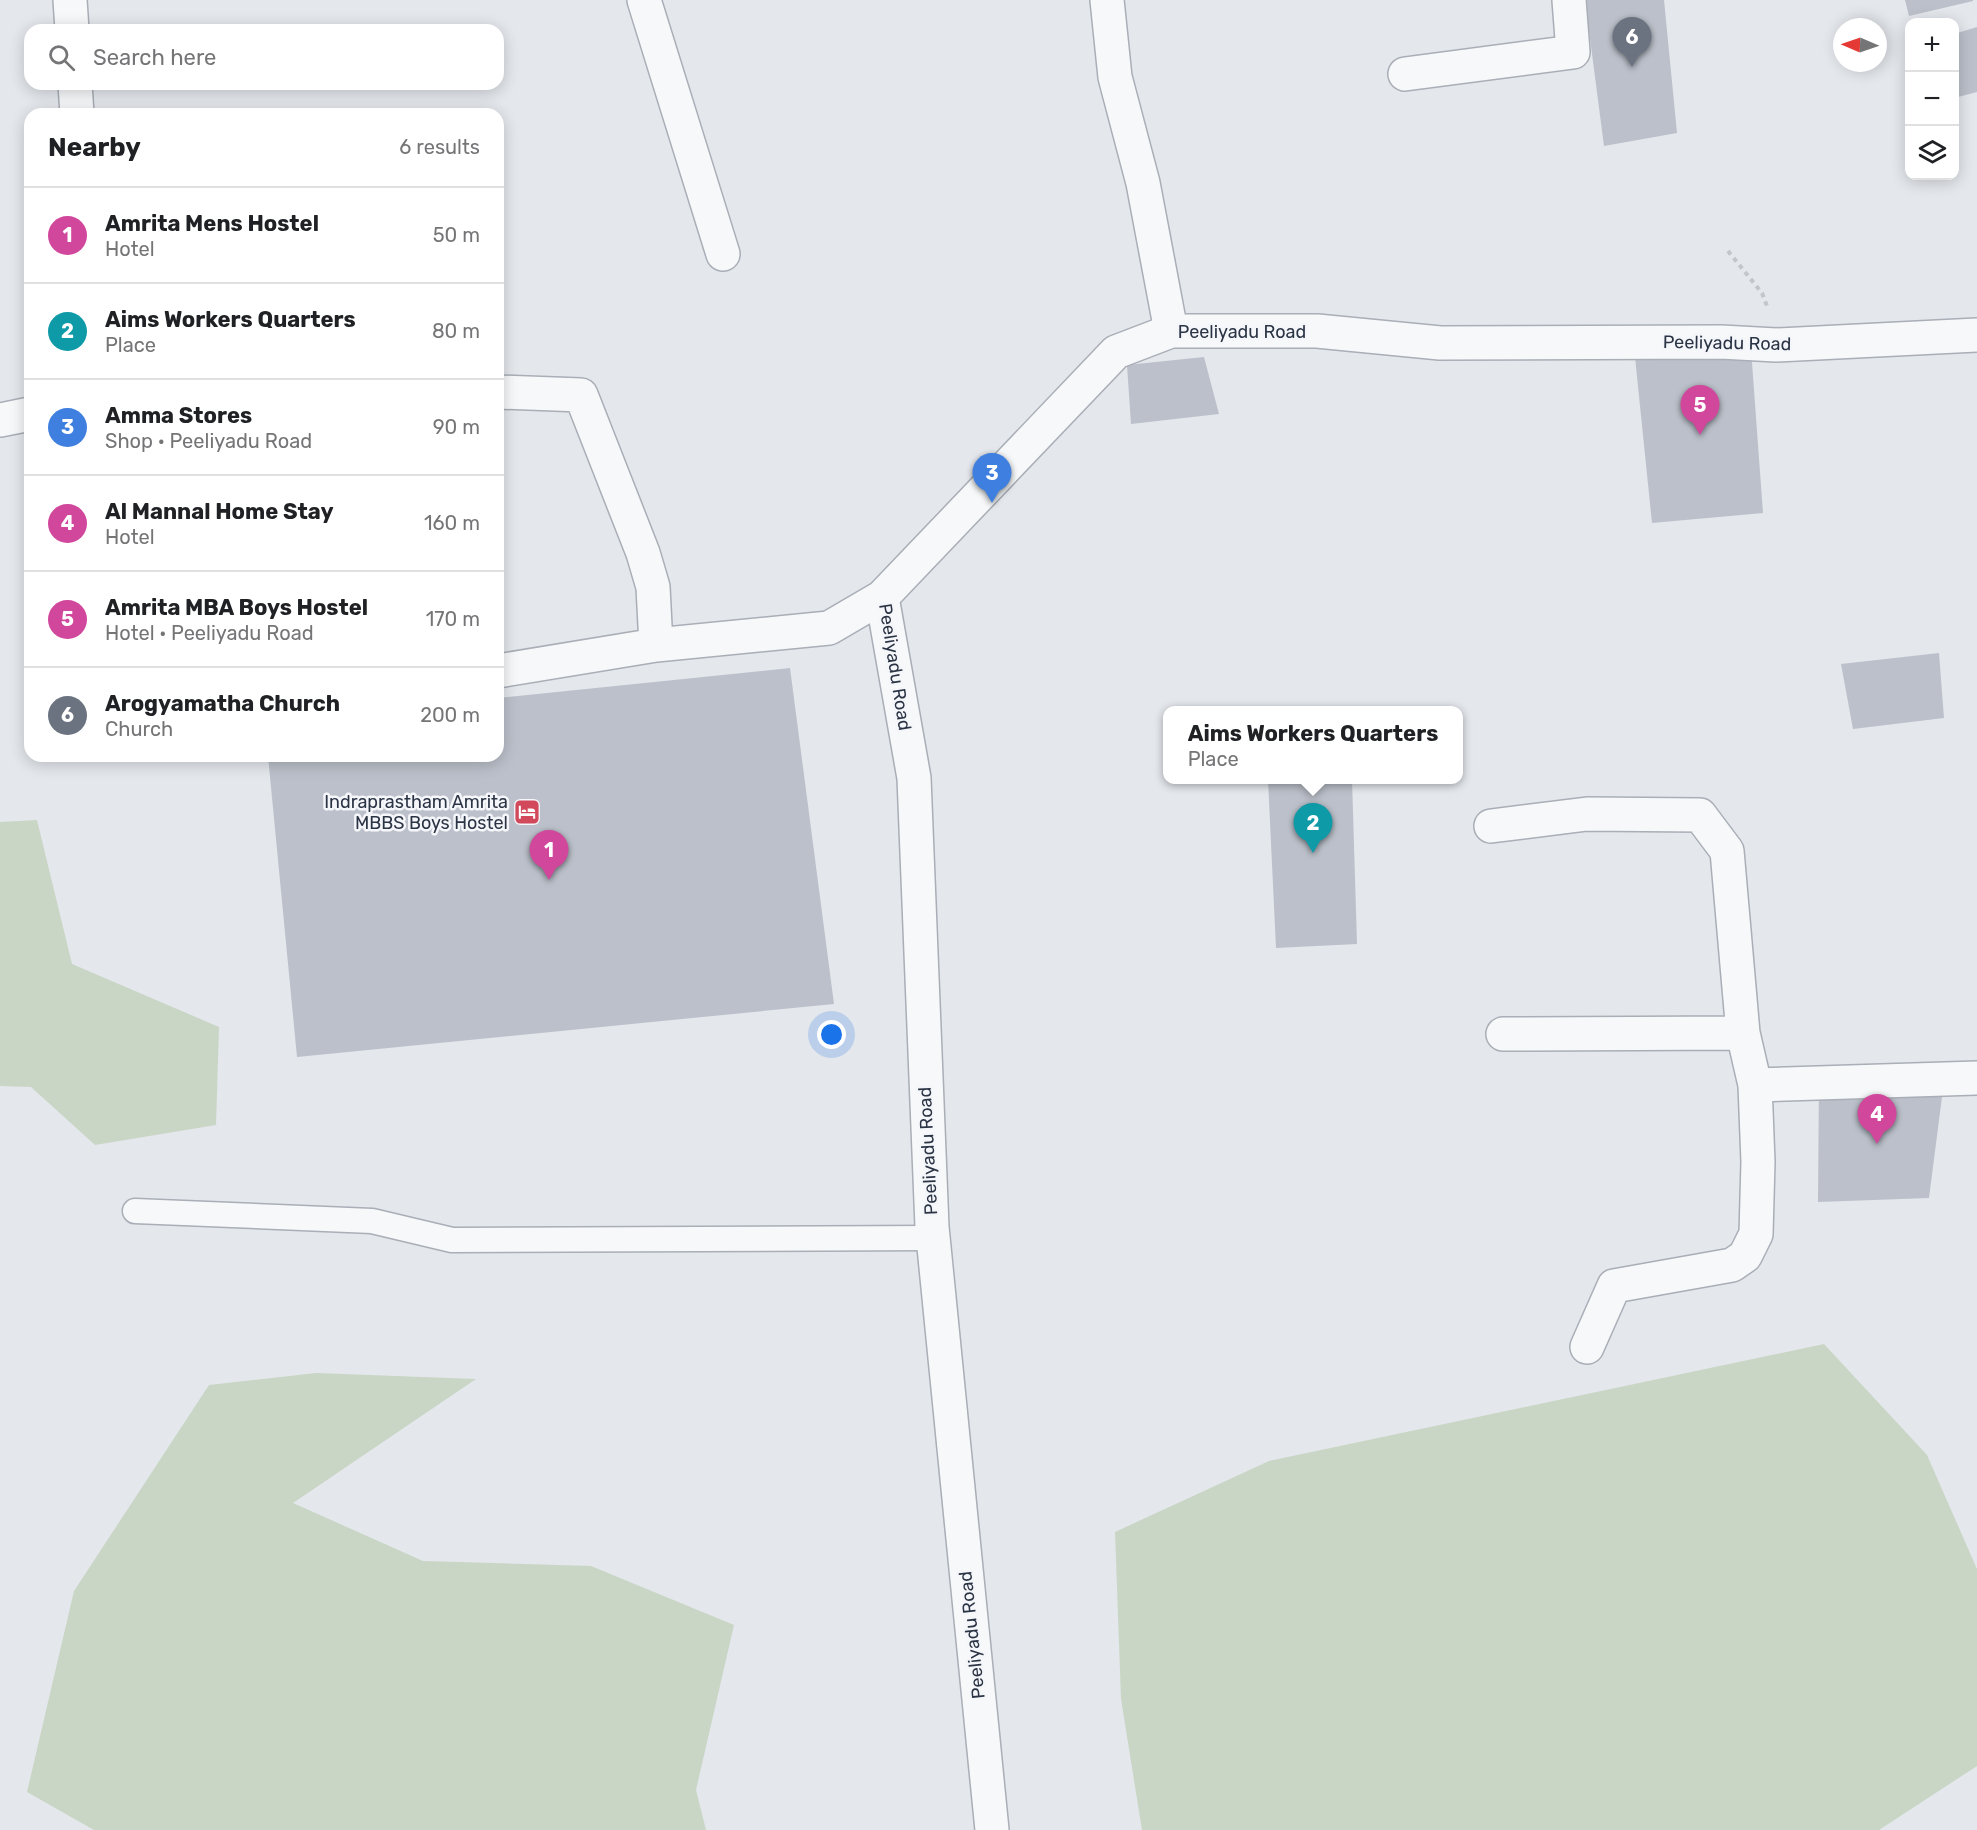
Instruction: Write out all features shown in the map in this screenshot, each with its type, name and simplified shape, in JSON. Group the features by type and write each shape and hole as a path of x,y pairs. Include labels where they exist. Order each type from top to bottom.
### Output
{"street":[{"path":"70,0 72,24"},
{"path":"644,0 723,254"},
{"path":"1107,0 1115,77 1143,183 1171,331"},
{"path":"1405,74 1574,51 1569,0"},
{"path":"75,90 77,108"},
{"name":"Peeliyadu Road","path":"992,1830 933,1239 914,778 882,597 1116,352 1171,331 1317,332 1440,343 1721,342 1781,345 1977,335"},
{"path":"504,392 581,394 650,576 653,587 656,645"},
{"path":"0,420 24,415"},
{"path":"504,670 656,645 828,628 882,597"},
{"path":"1491,826 1587,814 1700,815 1727,851 1743,1033 1755,1085 1758,1162 1756,1234 1745,1256 1732,1265 1614,1286 1587,1347"},
{"path":"1503,1034 1743,1033"},
{"path":"1755,1085 1977,1077"}],"lane":[{"path":"135,1211 372,1221 452,1240 933,1239"}],"path":[{"path":"1728,251 1762,293 1781,345"}],"green space":[{"path":"37,820 72,964 219,1027 216,1125 95,1145 31,1087 0,1086 0,822"},
{"path":"1824,1344 1927,1455 1977,1569 1977,1766 1879,1830 1142,1830 1121,1699 1115,1532 1269,1461"},
{"path":"316,1373 476,1379 293,1503 423,1561 591,1566 734,1625 696,1790 706,1830 94,1830 27,1792 74,1591 209,1385"}],"building":[{"path":"1585,0 1664,0 1677,133 1604,146"},
{"path":"1905,0 1973,0 1973,1 1909,16"},
{"path":"1977,27 1977,92 1959,97 1959,72 1959,32"},
{"path":"1751,349 1763,513 1652,523 1635,357"},
{"path":"1204,357 1219,414 1131,424 1127,365"},
{"path":"1939,653 1944,718 1853,729 1841,664"},
{"path":"790,668 834,1004 297,1057 269,762 504,762 504,697"},
{"path":"1268,784 1352,784 1357,944 1276,948"},
{"path":"1819,1076 1943,1089 1929,1198 1818,1202"}],"place":[{"name":"Arogyamatha Church","path":"1632,67"},
{"name":"Amrita MBA Boys Hostel","path":"1700,435"},
{"name":"Amma Stores","path":"992,503"},
{"name":"Indraprastham Amrita MBBS Boys Hostel","path":"527,812"},
{"name":"Aims Workers Quarters","path":"1313,853"},
{"name":"Amrita Mens Hostel","path":"549,880"},
{"name":"Al Mannal Home Stay","path":"1877,1144"}]}
